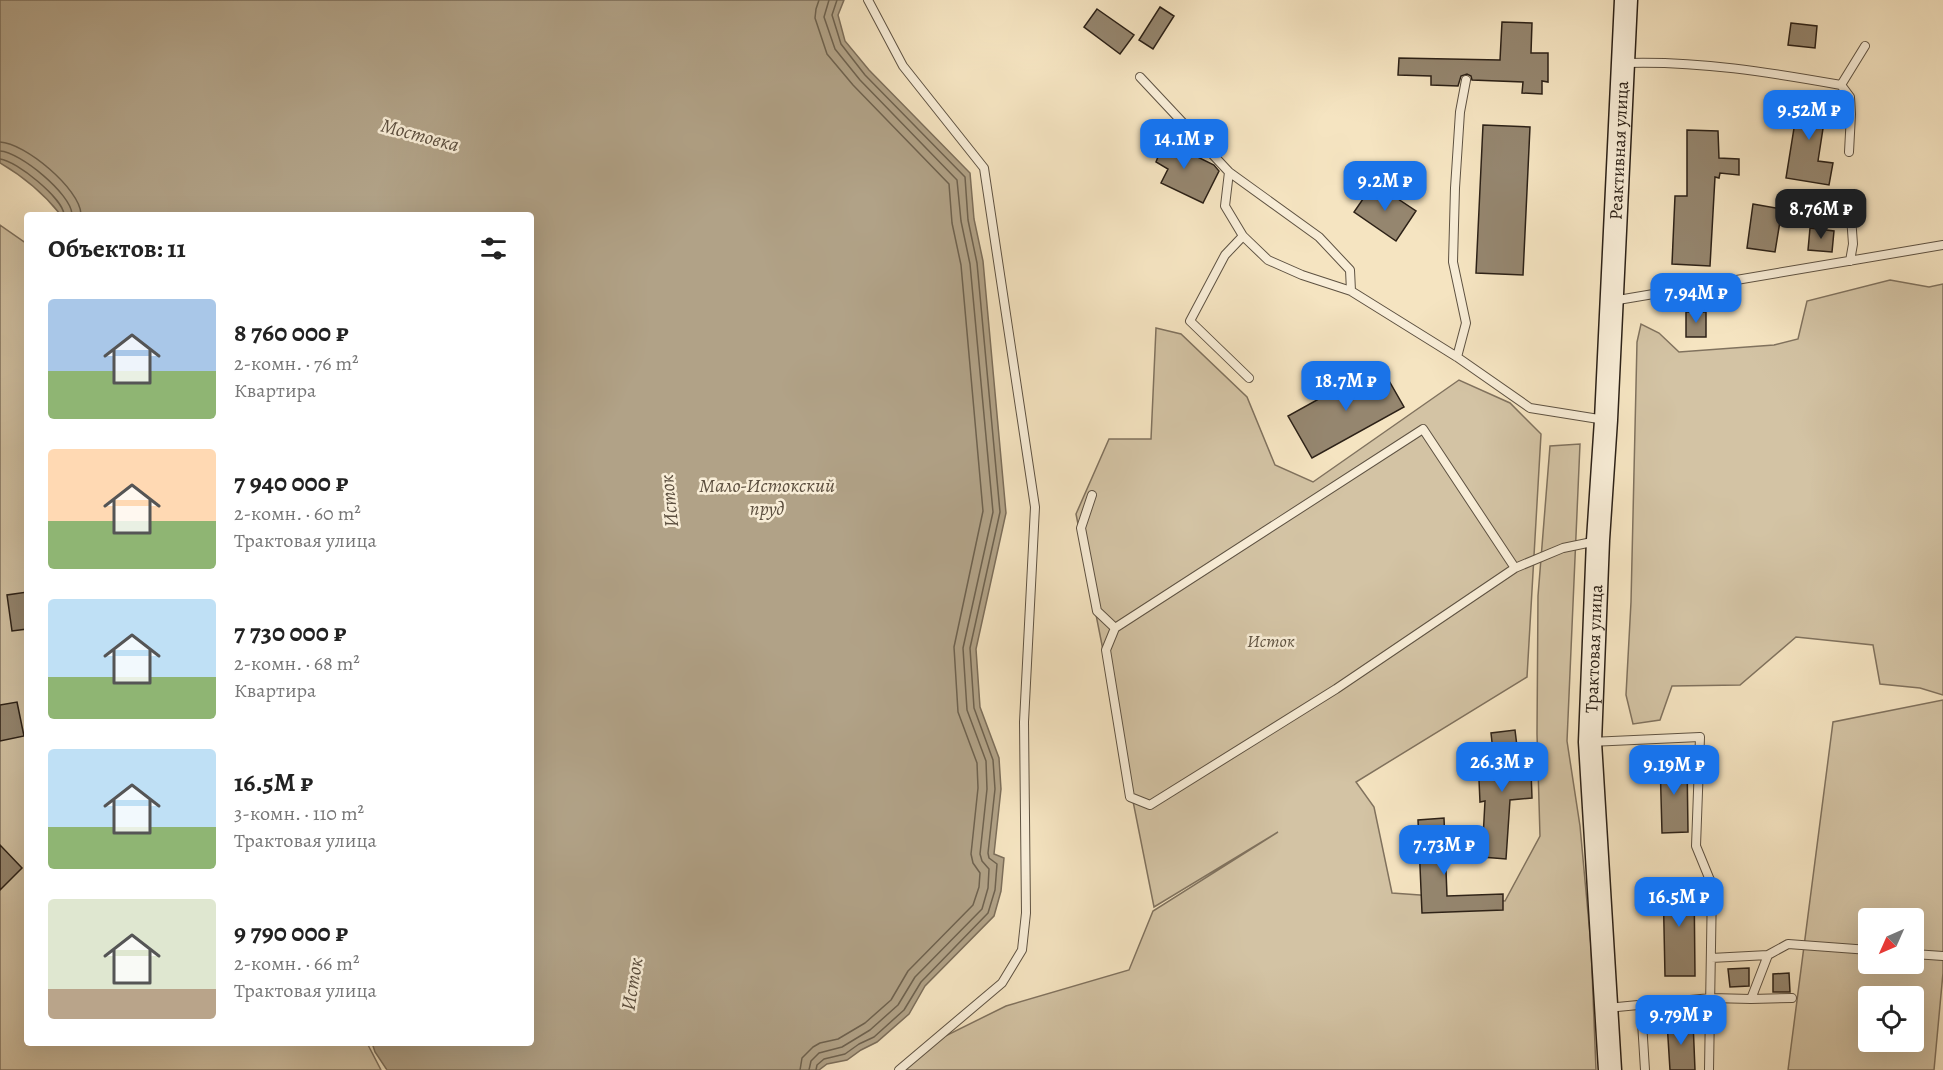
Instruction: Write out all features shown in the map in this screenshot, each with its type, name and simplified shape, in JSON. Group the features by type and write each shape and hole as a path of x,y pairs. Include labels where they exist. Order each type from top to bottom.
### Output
{"main road":[{"name":"Реактивная улица","path":"1611,301 1626,0"},
{"name":"Трактовая улица","path":"1610,1070 1590,742 1611,301"}],"lane":[{"path":"868,0 903,66 984,168 1035,507 1024,722 1026,913 1022,950 1002,983 899,1070"},
{"path":"1841,85 1865,46"},
{"path":"1623,63 1659,62 1727,66 1841,85 1850,97 1849,152"},
{"path":"1140,77 1229,172 1319,237 1350,270 1351,291"},
{"path":"1457,357 1466,322 1453,262 1460,112 1466,80"},
{"path":"1229,172 1225,206 1243,236 1269,261 1302,275 1351,291 1457,357 1530,408 1605,420"},
{"path":"1850,202 1853,244 1850,261"},
{"path":"1243,236 1225,255 1190,321 1249,378"},
{"path":"1611,301 1943,245"},
{"path":"1515,568 1423,429 1115,628 1106,650 1130,797 1150,805 1336,689 1515,568 1563,548 1598,540"},
{"path":"1092,495 1081,528 1097,611 1115,628"},
{"path":"1590,742 1700,737 1696,846 1712,885 1709,1070"},
{"path":"1711,958 1768,955 1788,944 1858,949"},
{"path":"1751,999 1768,955"},
{"path":"1924,955 1943,956"},
{"path":"1607,1008 1711,998 1792,998"},
{"path":"1641,1006 1645,1070"}],"green space":[{"path":"0,225 24,242 24,1046 369,1046 381,1070 0,1070"},
{"path":"1890,280 1929,287 1943,284 1943,695 1920,688 1880,684 1873,645 1796,637 1740,685 1672,686 1660,720 1633,724 1626,695 1631,602 1637,342 1641,324 1659,333 1679,352 1774,345 1798,339 1807,301"},
{"name":"Исток","path":"1156,328 1181,334 1247,397 1275,465 1313,482 1459,380 1510,403 1541,434 1527,677 1356,782 1374,807 1392,893 1505,901 1540,836 1537,734 1538,596 1550,446 1580,444 1567,741 1580,826 1591,946 1596,1070 901,1070 925,1046 1006,1006 1129,970 1153,911 1278,832 1154,907 1076,514 1109,439 1151,439"},
{"path":"1943,700 1943,973 1934,1070 1788,1070 1833,722"}],"water":[{"name":"Мало-Истокский пруд","path":"0,0 844,0 838,15 845,41 869,70 970,173 974,219 983,261 1006,513 976,649 980,707 999,758 1001,789 994,854 1004,858 1001,891 994,916 925,986 909,1014 877,1042 847,1060 827,1064 819,1070 387,1070 373,1046 534,1046 534,212 58,212 33,186 0,163"}],"building":[{"path":"1160,7 1174,16 1153,49 1139,40"},
{"path":"1097,9 1134,35 1120,54 1084,27"},
{"path":"1502,22 1532,23 1531,53 1548,53 1548,82 1542,81 1542,94 1522,93 1523,82 1472,80 1467,74 1461,76 1458,86 1431,85 1431,76 1398,75 1399,58 1500,60"},
{"path":"1791,23 1817,26 1815,48 1788,45"},
{"path":"1800,91 1828,96 1818,161 1833,163 1829,185 1786,178"},
{"path":"1483,125 1530,127 1523,275 1476,273"},
{"path":"1687,130 1718,131 1719,158 1739,159 1739,175 1720,173 1719,178 1715,177 1710,266 1672,264 1675,196 1687,196"},
{"path":"1155,136 1214,165 1219,171 1203,203 1161,183 1168,169 1156,162 1158,157 1147,152"},
{"path":"1374,183 1416,211 1396,241 1354,212"},
{"path":"1753,204 1782,209 1775,252 1747,248"},
{"path":"1810,228 1834,231 1832,252 1808,250"},
{"path":"1686,312 1706,312 1706,337 1686,337"},
{"path":"1380,365 1404,407 1312,458 1288,416"},
{"path":"24,592 24,629 12,631 7,595"},
{"path":"17,702 24,736 0,741 0,705"},
{"path":"1515,730 1520,771 1531,770 1532,798 1510,800 1506,859 1482,857 1485,801 1480,802 1479,780 1496,779 1491,733"},
{"path":"1687,759 1688,832 1662,833 1660,760"},
{"path":"1444,818 1447,896 1503,894 1503,910 1422,913 1418,820"},
{"path":"0,845 22,868 0,890"},
{"path":"1663,880 1694,880 1695,976 1665,976"},
{"path":"1749,968 1749,986 1730,987 1728,969"},
{"path":"1789,973 1790,992 1773,992 1773,974"},
{"path":"1693,1021 1695,1070 1670,1070 1667,1022"}],"water label":[{"name":"Мостовка","path":"420,135"}]}
